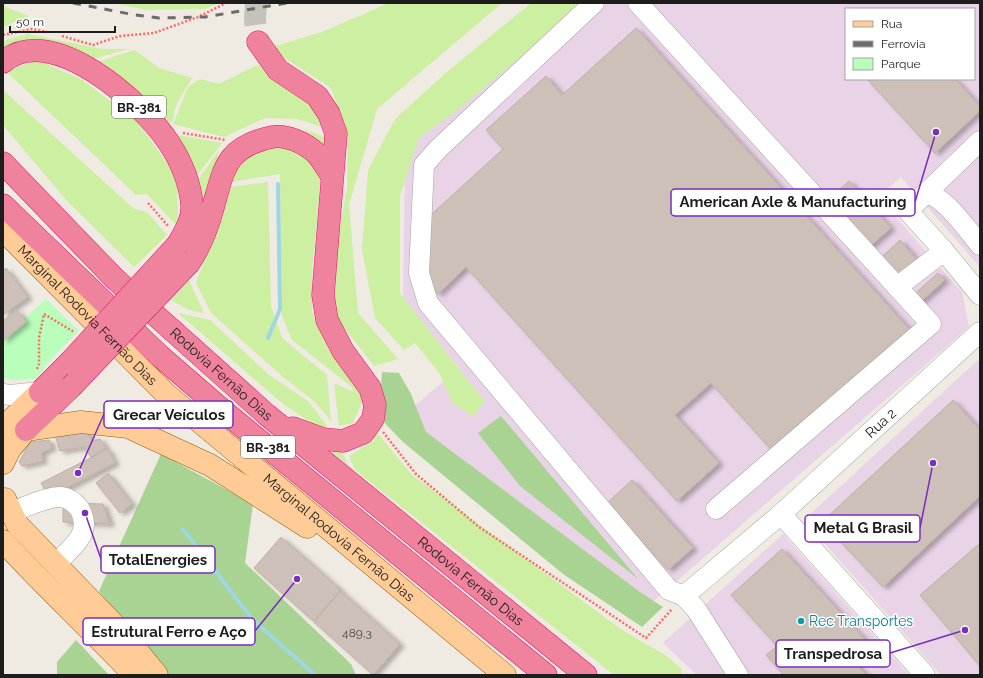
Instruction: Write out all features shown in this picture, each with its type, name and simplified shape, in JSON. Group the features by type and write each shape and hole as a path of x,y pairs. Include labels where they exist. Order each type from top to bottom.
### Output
{"highway":[{"path":"258,42 278,70 317,96 329,114 336,134 323,295 327,320 343,351 370,388 375,405 373,419 363,433 342,441 323,439 302,433 268,415"},
{"name":"BR-381","path":"3,62 10,56 29,50 50,51 75,61 97,74 141,109 169,143 180,162 188,184 192,206 190,223 175,237"},
{"path":"26,430 71,387 189,264 207,227 218,183 225,166 239,149 257,140 280,135 299,142 317,153 332,176"},
{"name":"Rodovia Fernão Dias","path":"3,163 115,280 268,415 586,675"},
{"name":"Rodovia Fernão Dias","path":"3,205 160,356 221,409 546,675"},
{"path":"40,392 69,363 175,237"}],"main road":[{"name":"Marginal Rodovia Fernão Dias","path":"3,230 166,394 505,675"},
{"path":"3,428 40,392"},
{"path":"3,463 10,449 26,430 81,422 128,427 210,465 398,586"},
{"path":"6,499 17,524 124,635 157,675"},
{"path":"3,541 35,576 97,636 134,675"}],"street":[{"path":"594,3 438,149 424,165 419,273 428,303 669,590 684,596 696,609 738,675"},
{"path":"638,3 930,324 716,509"},
{"path":"980,141 925,194 903,205 944,251 980,295"},
{"path":"925,194 932,194 941,200 980,245"},
{"path":"897,287 944,251"},
{"name":"Rua 2","path":"684,596 781,514 980,332"},
{"path":"3,394 10,395 40,392"},
{"path":"6,499 51,499 62,497 76,503 84,517 83,534 55,564"},
{"path":"781,514 925,675"}],"path":[{"path":"60,35 93,45 120,36 154,33 198,17 226,3"},
{"path":"3,35 32,29 53,34"},
{"path":"177,130 227,140 233,137"},
{"path":"148,203 175,237"},
{"path":"36,370 39,364 39,338 44,314 72,332 79,331"},
{"path":"373,419 416,474 479,527 646,638 684,596"}],"shaded area":[{"path":"574,3 980,3 980,267 901,177 878,197 962,292 969,327 647,607 398,420 459,368 403,298 405,162 418,133"},
{"path":"977,361 980,361 980,675 941,675 804,520"},
{"path":"783,534 909,675 697,675 663,643"}],"green space":[{"path":"113,3 219,3 205,9 145,10"},
{"path":"389,3 502,3 377,109 349,205 358,313 398,359 374,366 335,316 332,274 347,188 348,138 331,88 269,48 322,32"},
{"path":"531,3 585,3 459,109 419,138 400,196 400,293 485,402 477,410 475,417 452,403 440,374 415,343 404,350 375,318 362,250 368,170 395,119 448,71"},
{"path":"3,6 29,16 3,27"},
{"path":"28,34 102,49 128,49 93,59 62,45 23,40 3,52 3,41"},
{"path":"135,50 159,68 192,78 177,103 171,124 121,77 100,61"},
{"path":"37,60 81,79 137,121 177,177 178,227 147,194 136,195 6,71"},
{"path":"257,65 271,72 315,105 325,128 297,119 265,118 224,137 173,124 188,87 200,79 219,84"},
{"path":"3,90 134,209 147,212 167,235 134,267 67,201 3,125"},
{"path":"302,128 329,139 332,156 322,143"},
{"path":"177,135 222,143 196,177"},
{"path":"271,145 302,153 321,176 312,272 312,312 328,349 356,380 362,402 353,423 339,426 334,383 353,392 352,387 292,340 282,316 280,174 232,182 234,170 249,152"},
{"path":"219,150 206,211 198,188 200,177"},
{"path":"268,182 271,306 282,338 327,375 331,421 314,401 283,377 211,313 196,283 231,187"},
{"path":"189,280 204,313 189,310 171,300"},
{"path":"46,299 79,331 52,358 36,378 14,380 3,378 3,340"},
{"path":"178,313 210,320 268,374 308,401 328,427 317,427 283,404"},
{"path":"382,372 399,373 411,394 426,432 640,592 663,607 642,627 563,574 403,442 379,417"},
{"path":"501,416 638,579 520,486 478,433"},
{"path":"374,429 412,475 622,630 665,655 682,669 681,675 614,675 355,470 349,456 375,440 372,435 341,451 349,466 324,445"},
{"path":"161,454 253,504 245,563 351,664 356,675 163,675 99,591"},
{"path":"76,640 109,675 57,675 57,662"}],"building":[{"path":"636,28 913,333 777,456 711,383 675,415 719,463 677,501 466,267 438,294 425,280 424,221 503,149 486,130 546,76 562,95"},
{"path":"868,80 956,80 980,106 980,111 935,153"},
{"path":"849,181 891,228 868,248 826,202"},
{"path":"900,240 918,261 894,284 875,263"},
{"path":"6,268 28,297 3,315 3,271"},
{"path":"938,273 945,280 916,306 909,299"},
{"path":"17,310 26,322 3,341 3,321"},
{"path":"953,400 980,430 980,496 883,587 822,522"},
{"path":"85,429 92,441 100,439 106,448 91,457 84,447 60,451 55,435"},
{"path":"49,440 52,448 41,453 43,461 22,466 19,462 30,442"},
{"path":"108,449 115,463 49,497 41,483"},
{"path":"108,473 132,504 120,513 96,483"},
{"path":"632,480 693,548 668,570 607,503"},
{"path":"63,503 103,504 110,524 63,522"},
{"path":"281,537 341,590 313,621 254,568"},
{"path":"980,543 980,666 920,595"},
{"name":"Rec Transportes","path":"782,549 873,648 856,664 867,675 784,675 766,655 777,646 731,595"},
{"path":"341,591 400,644 373,675 314,622"}],"waterway":[{"path":"268,338 280,309 278,184"},
{"path":"183,529 252,619 315,675"}],"tunnel":[{"path":"256,3 255,20 258,42"}],"railway":[{"path":"73,3 159,18 205,17 287,3"}],"place":[{"name":"American Axle & Manufacturing","path":"936,132"},
{"name":"Metal G Brasil","path":"933,463"},
{"name":"Grecar Veículos","path":"78,473"},
{"name":"TotalEnergies","path":"85,513"},
{"name":"Estrutural Ferro e Aço","path":"297,579"},
{"name":"Rec Transportes","path":"801,621"},
{"name":"Transpedrosa","path":"965,630"}]}
